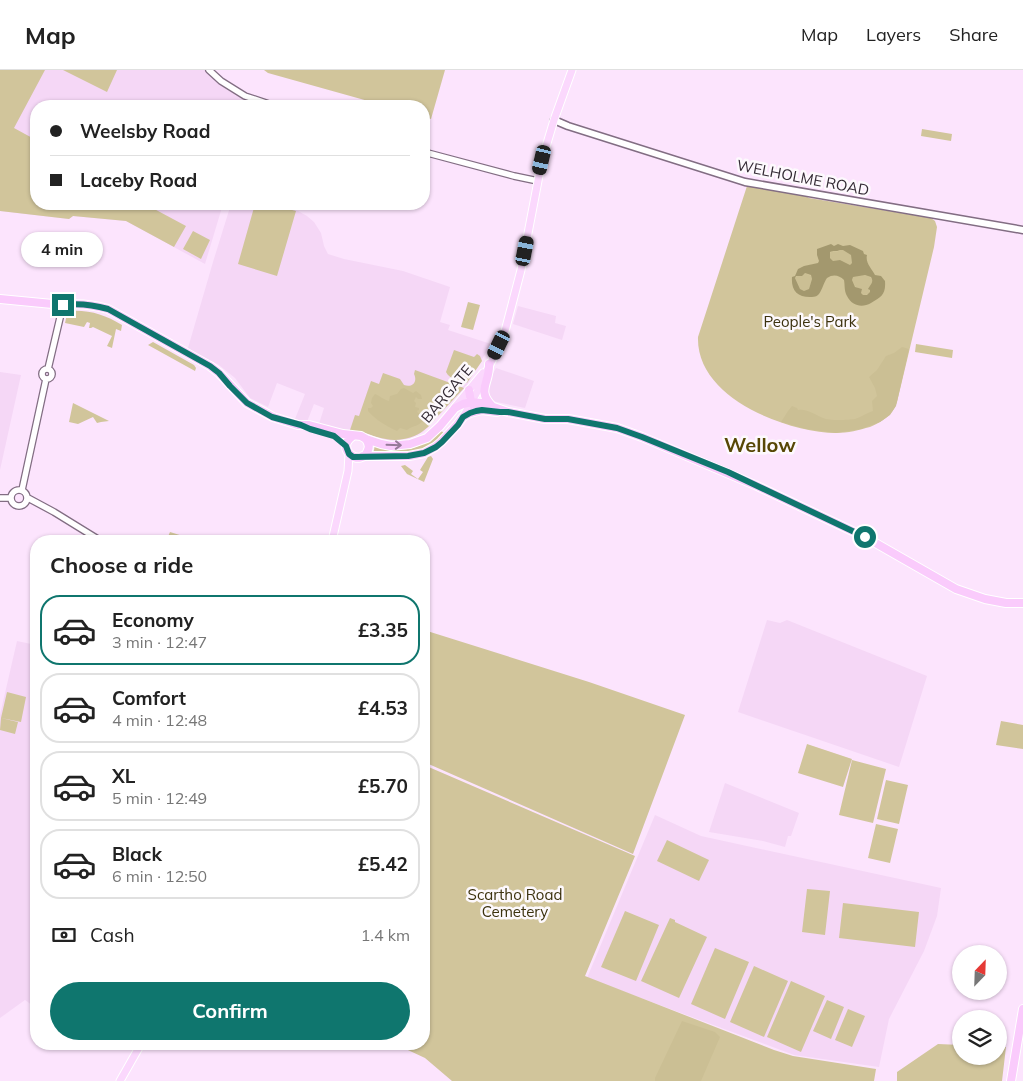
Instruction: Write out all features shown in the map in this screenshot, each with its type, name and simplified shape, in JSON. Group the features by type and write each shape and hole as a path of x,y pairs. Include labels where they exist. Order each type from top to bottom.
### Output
{"highway":[{"path":"0,299 98,306 108,309 210,366 219,373 242,399 272,417 330,434 337,438 353,457 361,457 366,454 369,448 366,439 359,435 354,436 309,425 301,425"},
{"path":"489,364 490,371 484,393 486,401 492,406"},
{"path":"469,390 475,407 482,410 508,412"},
{"path":"455,408 472,402 508,412 545,419 568,419 617,428 728,472 865,537 956,589 985,599 1006,603 1023,603"},
{"name":"BARGATE","path":"366,439 392,446 410,444 427,438 455,408"},
{"path":"463,417 482,410"},
{"name":"BARGATE","path":"361,457 417,455 436,447 463,417"},
{"path":"440,426 449,433"},
{"path":"348,450 349,439 354,436"},
{"path":"1012,1081 1023,1009"}],"main road":[{"name":"BARGATE","path":"463,417 504,335 517,286 542,160 572,70"},
{"name":"WELHOLME ROAD","path":"554,120 745,182 1023,230"},
{"name":"BARGATE","path":"455,408 489,364"},
{"path":"333,535 348,471 348,450"},
{"path":"348,471 361,457"},
{"path":"120,1081 138,1050"}],"street":[{"path":"209,70 221,81 245,96 257,100"},
{"path":"430,154 514,176 538,180"},
{"path":"22,490 46,378 42,372 48,369 63,305"},
{"path":"22,490 15,491 11,495 13,503 18,506 24,504 28,498"},
{"path":"22,490 28,498 91,535"},
{"path":"0,498 11,498"}],"shaded area":[{"path":"0,70 204,70 222,86 245,100 30,100 30,210 221,210 205,264 126,221 73,216 69,219 0,211"},
{"path":"229,210 298,211 314,222 321,233 328,254 403,271 450,287 440,322 450,325 448,330 491,344 465,388 423,432 410,438 396,441 363,432 348,434 343,430 319,424 324,408 314,404 307,422 295,419 305,394 277,383 268,407 250,398 235,378 219,365 189,350"},
{"path":"831,244 834,246 838,244 843,246 850,245 863,251 867,255 868,263 875,275 881,276 885,281 885,290 882,295 868,305 854,304 846,294 844,280 838,276 827,278 817,296 805,297 798,294 794,289 792,277 795,276 798,269 818,263 817,249","holes":["840,250 851,255 852,263 850,265 840,260 833,261 830,258 830,252","805,273 811,275 812,279 809,289 804,291 800,289 795,278 796,276 802,276","865,275 871,277 872,282 868,289 870,292 867,295 863,295 861,293 862,289 855,287 852,280 853,277"]},
{"path":"842,249 851,255 852,263 850,265 840,260 833,261 829,256 831,251 837,252"},
{"path":"805,273 811,276 812,279 809,289 804,291 800,289 795,277"},
{"path":"863,275 872,279 872,285 869,287 869,294 863,295 861,293 862,289 856,286 852,280 853,277"},
{"path":"518,306 556,316 555,323 566,326 562,340 513,324"},
{"path":"902,347 909,349 896,406 890,415 880,422 861,429 836,433 806,429 781,422 792,406 798,410 808,411 823,418 834,420 855,419 873,411 872,401 877,396 869,377 877,370 886,356"},
{"path":"496,368 534,381 525,408 489,399 486,386"},
{"path":"0,372 21,375 0,470"},
{"path":"404,388 413,393 416,391 421,395 422,399 416,397 414,401 416,403 415,407 419,408 418,413 425,415 423,421 418,425 407,430 400,428 397,431 378,420 368,411 368,408 373,406 371,403 375,394 389,401 390,396 397,394"},
{"path":"767,620 780,623 787,620 927,676 899,767 738,712"},
{"path":"17,641 30,644 30,1004 25,1000 0,1018 0,715"},
{"path":"725,783 799,813 785,847 763,841 709,832"},
{"path":"655,815 701,836 941,888 937,916 924,951 889,1019 879,1067 794,1055 587,978"},
{"path":"682,1021 715,1032 720,1037 701,1081 655,1081 655,1078"}],"green space":[{"path":"0,70 45,70 14,128 30,137 30,210 156,210 186,226 174,247 126,221 73,216 69,219 0,211"},
{"path":"63,70 117,70 107,92"},
{"path":"264,70 445,70 431,119 430,100 365,100 268,73"},
{"path":"922,129 952,134 951,141 921,136"},
{"name":"People's Park","path":"747,186 931,218 935,221 937,227 934,247 897,402 890,414 879,423 866,428 836,433 793,426 770,418 747,408 728,394 712,378 701,359 698,337"},
{"path":"253,210 296,211 277,276 238,264"},
{"path":"193,231 210,240 201,259 183,249"},
{"path":"468,302 480,305 473,330 461,327"},
{"path":"70,311 85,311 98,314 122,325 121,331 116,329 112,348 107,346 112,336 93,327 89,328 90,323 87,322 84,327 65,323 67,314"},
{"path":"153,342 194,365 195,371 148,345"},
{"path":"916,344 953,350 952,358 915,352"},
{"path":"454,350 474,357 477,354 482,361 467,383 458,381 446,372"},
{"path":"415,370 464,388 429,426 415,436 391,440 364,433 349,433 355,415 359,416 371,381 379,384 383,373 400,379 404,385 409,386 415,382"},
{"path":"73,403 109,421 97,423 93,417 78,424 69,422"},
{"path":"441,431 446,434 445,436 421,452 373,455 375,445 403,450 418,446"},
{"path":"431,456 433,459 424,482 407,474 401,466 405,465 413,471 411,474 418,479 423,472 420,470 428,457"},
{"path":"170,532 180,535 169,535"},
{"path":"430,632 589,682 685,715 633,854 430,765"},
{"path":"7,692 26,697 21,722 1,718"},
{"path":"1,718 18,722 15,734 0,730"},
{"path":"1001,721 1023,725 1023,749 996,745"},
{"path":"807,744 852,759 843,787 798,773"},
{"path":"852,760 886,769 873,823 839,815"},
{"name":"Scartho Road Cemetery","path":"430,768 635,856 585,976 774,1050 793,1056 876,1069 874,1081 452,1081 425,1058 408,1050 430,1050"},
{"path":"886,780 908,785 899,824 877,819"},
{"path":"876,824 898,829 890,863 868,858"},
{"path":"667,840 709,860 699,881 657,861"},
{"path":"807,889 830,891 825,935 802,932"},
{"path":"843,903 919,912 915,947 839,938"},
{"path":"625,911 659,925 636,981 601,967"},
{"path":"670,918 707,937 679,998 641,981"},
{"path":"715,948 749,962 725,1019 691,1004"},
{"path":"754,966 788,981 764,1037 730,1022"},
{"path":"791,981 825,996 801,1052 767,1037"},
{"path":"827,1000 844,1007 831,1039 813,1031"},
{"path":"848,1009 865,1016 852,1047 835,1040"},
{"path":"938,1044 952,1045 952,1065 1004,1065 1002,1081 897,1081 897,1072"}],"district":[{"name":"Wellow","path":"760,445"}],"route":[{"path":"63,305 98,306 108,309 210,366 247,403 276,418 334,436 342,441 349,454 353,457 395,457 424,453 442,442 463,417 476,411 508,412 545,419 568,419 617,428 632,433 728,472 865,537"}]}
